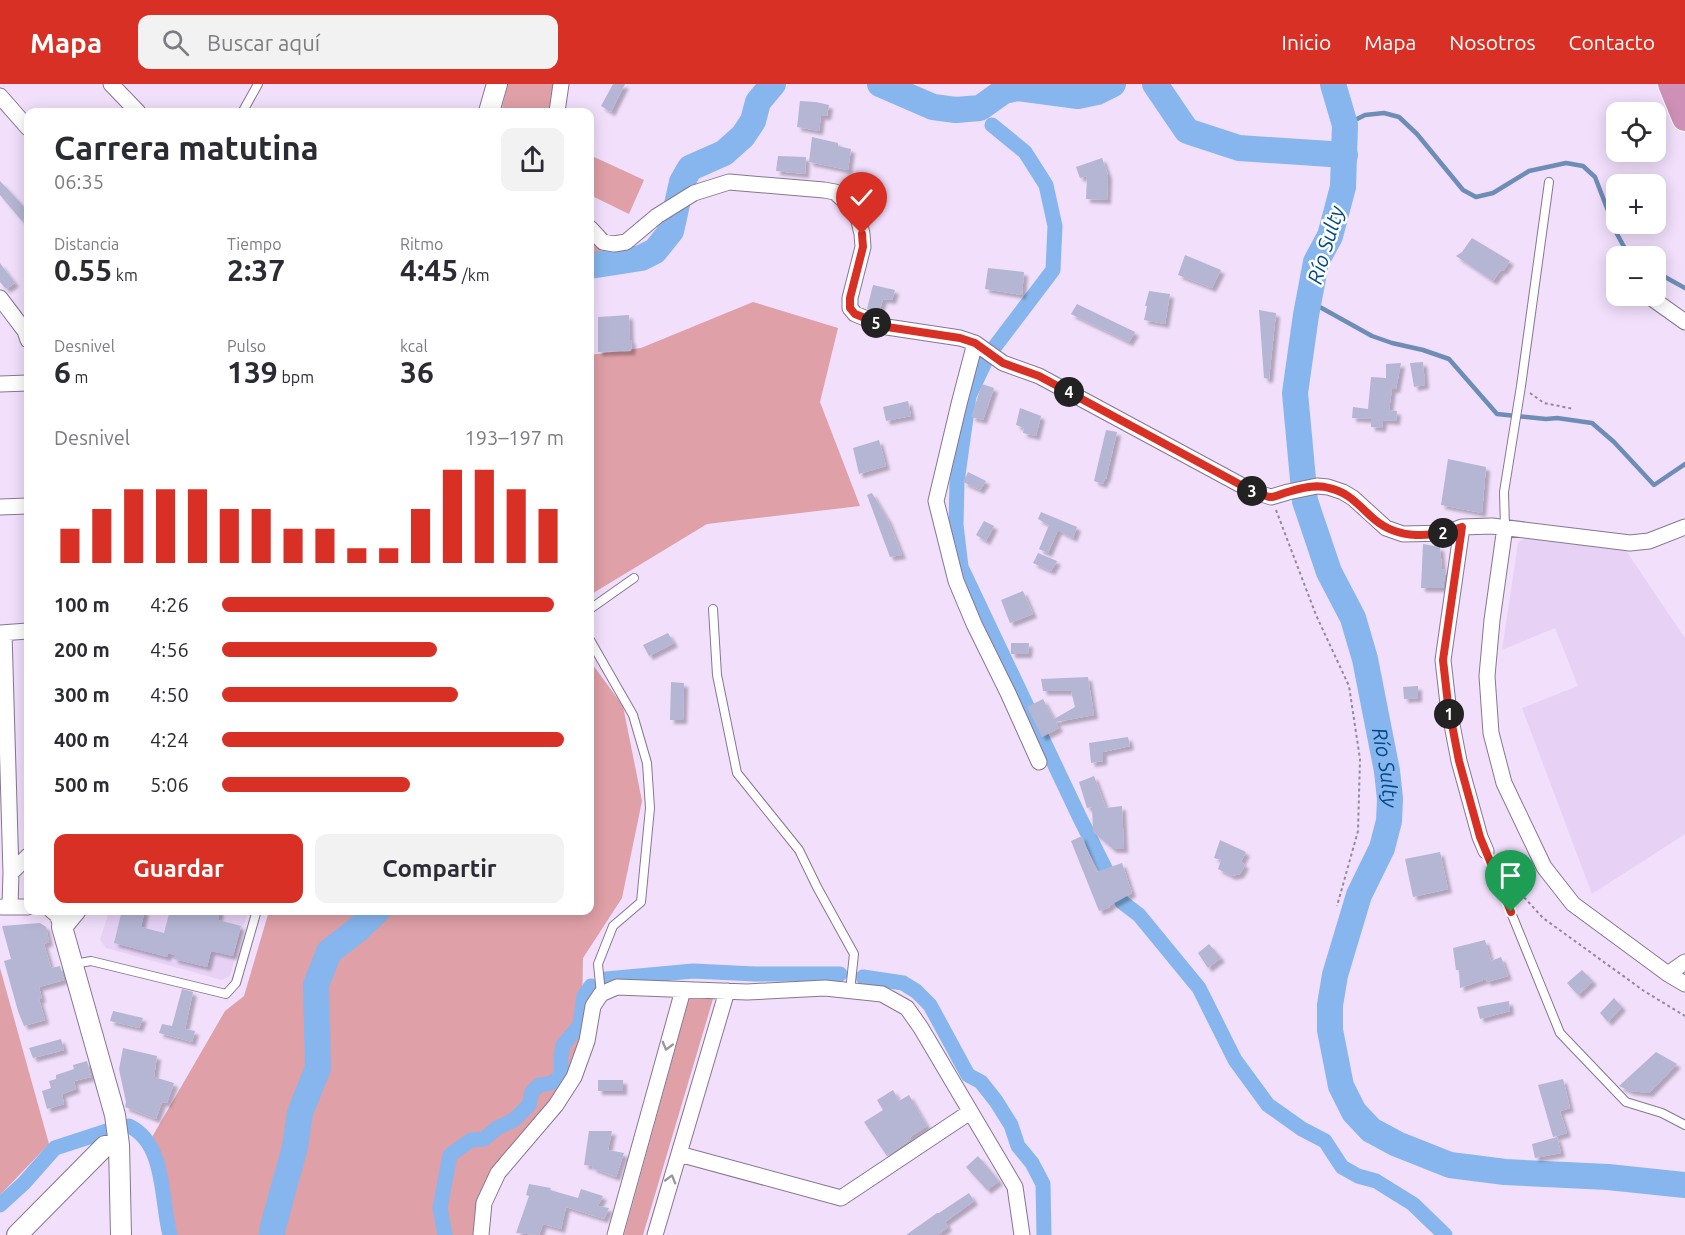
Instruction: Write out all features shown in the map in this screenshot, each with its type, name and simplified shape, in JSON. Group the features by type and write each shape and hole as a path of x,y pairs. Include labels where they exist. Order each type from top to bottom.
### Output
{"highway":[{"path":"1671,84 1685,118"}],"street":[{"path":"111,84 134,108"},
{"path":"490,108 497,84"},
{"path":"558,108 561,84"},
{"path":"0,96 24,123"},
{"path":"594,232 603,242 626,242 657,216 694,193 729,182 835,192 853,209 862,234 863,247 850,298 850,308 855,314 887,327 960,338 975,343 1003,363 1039,376 1252,491 1272,497 1317,486 1343,492 1353,498 1386,528 1403,534 1447,533 1462,527 1492,526 1630,543 1649,541 1685,527"},
{"path":"0,298 24,331"},
{"path":"1663,306 1685,322"},
{"path":"975,343 936,501 956,580 974,624 1040,762"},
{"path":"0,384 24,383"},
{"path":"0,507 24,506"},
{"path":"1462,527 1443,660 1448,704 1459,761 1486,851"},
{"path":"1505,527 1487,676 1491,733 1504,783 1544,867 1573,904 1685,984"},
{"path":"24,631 2,633 11,873 5,907 24,907"},
{"path":"11,873 24,860"},
{"path":"57,919 73,964 115,1115 119,1145 121,1235"},
{"path":"1668,974 1685,962"},
{"path":"481,1235 484,1203 498,1173 556,1106 574,1077 587,1041 593,1006 601,993 617,987 747,992 825,988 882,994 907,1008 1015,1187 1022,1235"},
{"path":"615,1235 683,990"},
{"path":"655,1235 727,991"},
{"path":"679,1154 841,1198 970,1112"},
{"path":"17,1235 105,1146 119,1145"}],"lane":[{"path":"245,108 258,84"},
{"path":"1505,527 1504,492 1549,182"},
{"path":"594,606 634,578"},
{"path":"713,609 717,675 737,773 799,850 854,954 850,991"},
{"path":"594,647 633,715 647,763 650,808 641,902 613,926 598,964 601,993"},
{"path":"1486,851 1560,1033 1626,1102 1662,1113 1685,1125"},
{"path":"73,964 91,961 226,994 236,982 255,915"}],"path":[{"path":"1521,386 1544,403 1574,409"},
{"path":"1272,497 1316,615 1349,686 1360,759 1358,831 1337,906"},
{"path":"1507,879 1543,918 1644,991 1685,1016"}],"shaded area":[{"path":"508,84 557,84 554,108 502,108"},
{"path":"594,157 644,180 629,214 594,197"},
{"path":"594,230 633,258 594,263"},
{"path":"753,302 838,328 820,402 860,506 707,524 594,593 594,354 641,348"},
{"path":"1527,536 1623,546 1685,638 1685,834 1592,894 1522,708 1578,686 1555,628 1502,650 1518,543"},
{"path":"594,666 623,706 642,801 622,898 583,958 581,1063 487,1185 480,1235 170,1235 159,1166 148,1144 225,1011 244,996 268,915 594,915"},
{"path":"108,915 247,915 230,976 222,980 106,948 100,940"},
{"path":"0,968 49,1144 0,1195"},
{"path":"689,999 713,999 643,1235 624,1235"}],"building":[{"path":"613,84 625,84 611,112 601,106"},
{"path":"800,101 829,105 827,116 821,116 819,131 797,127"},
{"path":"812,137 838,143 838,146 851,149 848,170 809,162"},
{"path":"778,156 806,157 805,174 776,171"},
{"path":"1102,158 1108,175 1107,200 1086,199 1087,176 1080,178 1076,167"},
{"path":"0,181 24,207 22,221 0,195"},
{"path":"1472,238 1510,261 1493,281 1456,256 1462,252"},
{"path":"1185,255 1221,270 1212,288 1178,275"},
{"path":"0,263 15,283 6,289 0,282"},
{"path":"988,268 1024,272 1022,295 985,289"},
{"path":"873,285 895,290 892,300 883,299 879,313 867,309"},
{"path":"1149,291 1170,294 1165,324 1144,320"},
{"path":"1077,304 1135,332 1129,342 1071,314"},
{"path":"1259,310 1276,313 1269,379 1264,378"},
{"path":"629,315 631,351 598,352 598,317"},
{"path":"1423,362 1425,385 1414,387 1410,363"},
{"path":"1401,363 1396,389 1392,389 1389,410 1397,411 1396,421 1383,420 1382,428 1371,427 1371,419 1352,418 1353,407 1368,409 1371,377 1386,378 1386,364"},
{"path":"982,384 994,388 983,420 971,417"},
{"path":"908,401 911,416 886,421 883,407"},
{"path":"1020,408 1041,416 1036,436 1023,433 1024,428 1016,425"},
{"path":"1106,430 1117,432 1103,484 1094,481"},
{"path":"879,440 886,466 859,474 853,448"},
{"path":"1448,459 1486,467 1482,513 1441,505"},
{"path":"968,472 986,481 980,490 963,482"},
{"path":"872,493 888,520 902,555 890,557 867,495"},
{"path":"1041,512 1077,527 1073,538 1058,530 1048,553 1039,549 1049,525 1038,519"},
{"path":"984,521 994,526 986,541 976,535"},
{"path":"1423,544 1440,547 1442,570 1446,569 1443,588 1421,588"},
{"path":"1038,553 1057,561 1051,571 1033,563"},
{"path":"1023,591 1033,614 1010,623 1001,600"},
{"path":"668,633 674,643 649,656 643,645"},
{"path":"1011,643 1029,643 1028,654 1011,654"},
{"path":"1088,677 1094,715 1056,722 1059,728 1042,737 1027,707 1043,699 1054,719 1075,707 1071,691 1043,691 1041,679"},
{"path":"671,682 684,683 683,720 670,720"},
{"path":"1418,686 1418,698 1404,699 1403,687"},
{"path":"1128,737 1130,746 1103,752 1103,761 1091,763 1089,743"},
{"path":"1094,776 1106,808 1122,806 1124,849 1113,849 1093,832 1092,807 1087,808 1079,782"},
{"path":"1082,836 1096,872 1122,863 1132,893 1099,911 1071,841"},
{"path":"1220,840 1246,852 1241,862 1245,865 1240,874 1232,876 1218,869 1221,860 1214,858"},
{"path":"1440,852 1448,889 1413,897 1405,859"},
{"path":"121,915 144,915 141,927 164,933 169,915 219,915 218,920 241,926 233,956 211,951 207,967 174,959 174,955 168,953 167,957 114,943"},
{"path":"40,923 46,927 49,942 44,944 51,968 60,966 64,980 39,987 42,999 39,999 45,1020 24,1026 4,961 11,959 2,926"},
{"path":"1485,940 1491,961 1501,957 1508,976 1487,982 1486,979 1460,988 1459,970 1456,970 1453,948"},
{"path":"1209,944 1221,958 1208,968 1198,953"},
{"path":"1582,970 1593,981 1578,995 1567,983"},
{"path":"182,989 193,992 185,1029 195,1031 192,1042 159,1033 162,1024 172,1026"},
{"path":"1614,998 1622,1007 1608,1022 1600,1013"},
{"path":"1509,1001 1510,1011 1480,1019 1477,1007"},
{"path":"113,1011 143,1018 139,1028 110,1021"},
{"path":"61,1039 64,1050 33,1058 29,1048"},
{"path":"123,1048 157,1056 154,1077 174,1083 167,1103 162,1102 156,1119 125,1107 119,1069"},
{"path":"1656,1052 1677,1064 1649,1093 1630,1091 1619,1086"},
{"path":"87,1061 91,1077 74,1081 76,1089 62,1094 64,1104 47,1109 42,1091 51,1088 49,1081 56,1079 56,1075 74,1069 73,1065"},
{"path":"1563,1079 1570,1108 1560,1111 1567,1133 1553,1137 1538,1085"},
{"path":"598,1080 623,1080 623,1091 598,1091"},
{"path":"893,1090 899,1101 909,1095 927,1126 887,1156 864,1122 883,1110 877,1100"},
{"path":"589,1131 612,1131 608,1150 624,1153 616,1177 592,1168 593,1166 584,1165"},
{"path":"1557,1137 1561,1153 1535,1158 1532,1144"},
{"path":"978,1156 999,1181 987,1190 966,1167"},
{"path":"529,1184 551,1188 550,1190 578,1198 581,1189 603,1196 598,1206 609,1208 604,1219 566,1207 561,1229 543,1224 539,1235 516,1233 529,1196 526,1195"},
{"path":"969,1193 974,1201 945,1222 948,1227 938,1235 906,1235 937,1213"}],"waterway":[{"path":"594,265 641,258 655,251 671,231 682,182 690,168 724,153 743,136 753,121 758,102 773,84"},
{"path":"880,84 933,107 956,110 980,108 1004,91 1018,88 1078,96 1097,92 1113,84"},
{"path":"1155,84 1187,131 1239,148 1345,155"},
{"name":"Río Sulty","path":"1333,84 1345,125 1343,187 1330,236 1316,262 1295,393 1305,501 1329,572 1353,618 1365,659 1387,771 1390,799 1389,821 1382,848 1359,895 1335,975 1330,1005 1330,1030 1341,1086 1354,1112 1371,1130 1397,1144 1450,1165 1505,1172 1608,1177 1685,1185"},
{"path":"1345,125 1365,115 1384,113 1399,117 1417,134 1463,190 1476,197 1493,193 1529,171 1566,163 1583,166 1595,177 1624,246"},
{"path":"990,353 1053,270 1055,226 1046,185 1025,152 992,125"},
{"path":"1666,278 1685,288"},
{"path":"1309,301 1372,336 1449,359 1497,414 1592,423 1614,442 1654,485 1685,464"},
{"path":"986,360 969,396 957,482 956,525 961,567 1122,902 1139,915 1199,988 1235,1060 1268,1105 1302,1129 1325,1141 1342,1167 1358,1176 1376,1181 1413,1204 1445,1235"},
{"path":"272,1235 295,1147 300,1113 318,1068 316,985 329,952 373,915"},
{"path":"606,979 693,971 840,974"},
{"path":"863,977 903,983 916,991 930,1005 968,1075 981,1082 996,1101 1011,1125 1018,1146 1032,1163 1043,1184 1044,1235"},
{"path":"445,1235 440,1208 450,1155 471,1140 484,1139 497,1128 514,1120 529,1105 532,1092 539,1085 552,1083 561,1075 563,1045 580,1025 584,996 591,986"},
{"path":"129,1126 141,1134 156,1159 170,1235"},
{"path":"0,1205 24,1183 55,1148 107,1131"}],"route":[{"path":"862,234 863,247 850,298 850,308 855,314 865,319 887,327 960,338 975,343 1003,363 1039,376 1252,491 1272,497 1317,486 1328,487 1353,498 1386,528 1403,534 1447,533 1462,527 1443,660 1448,704 1459,761 1480,837 1511,912"}]}
